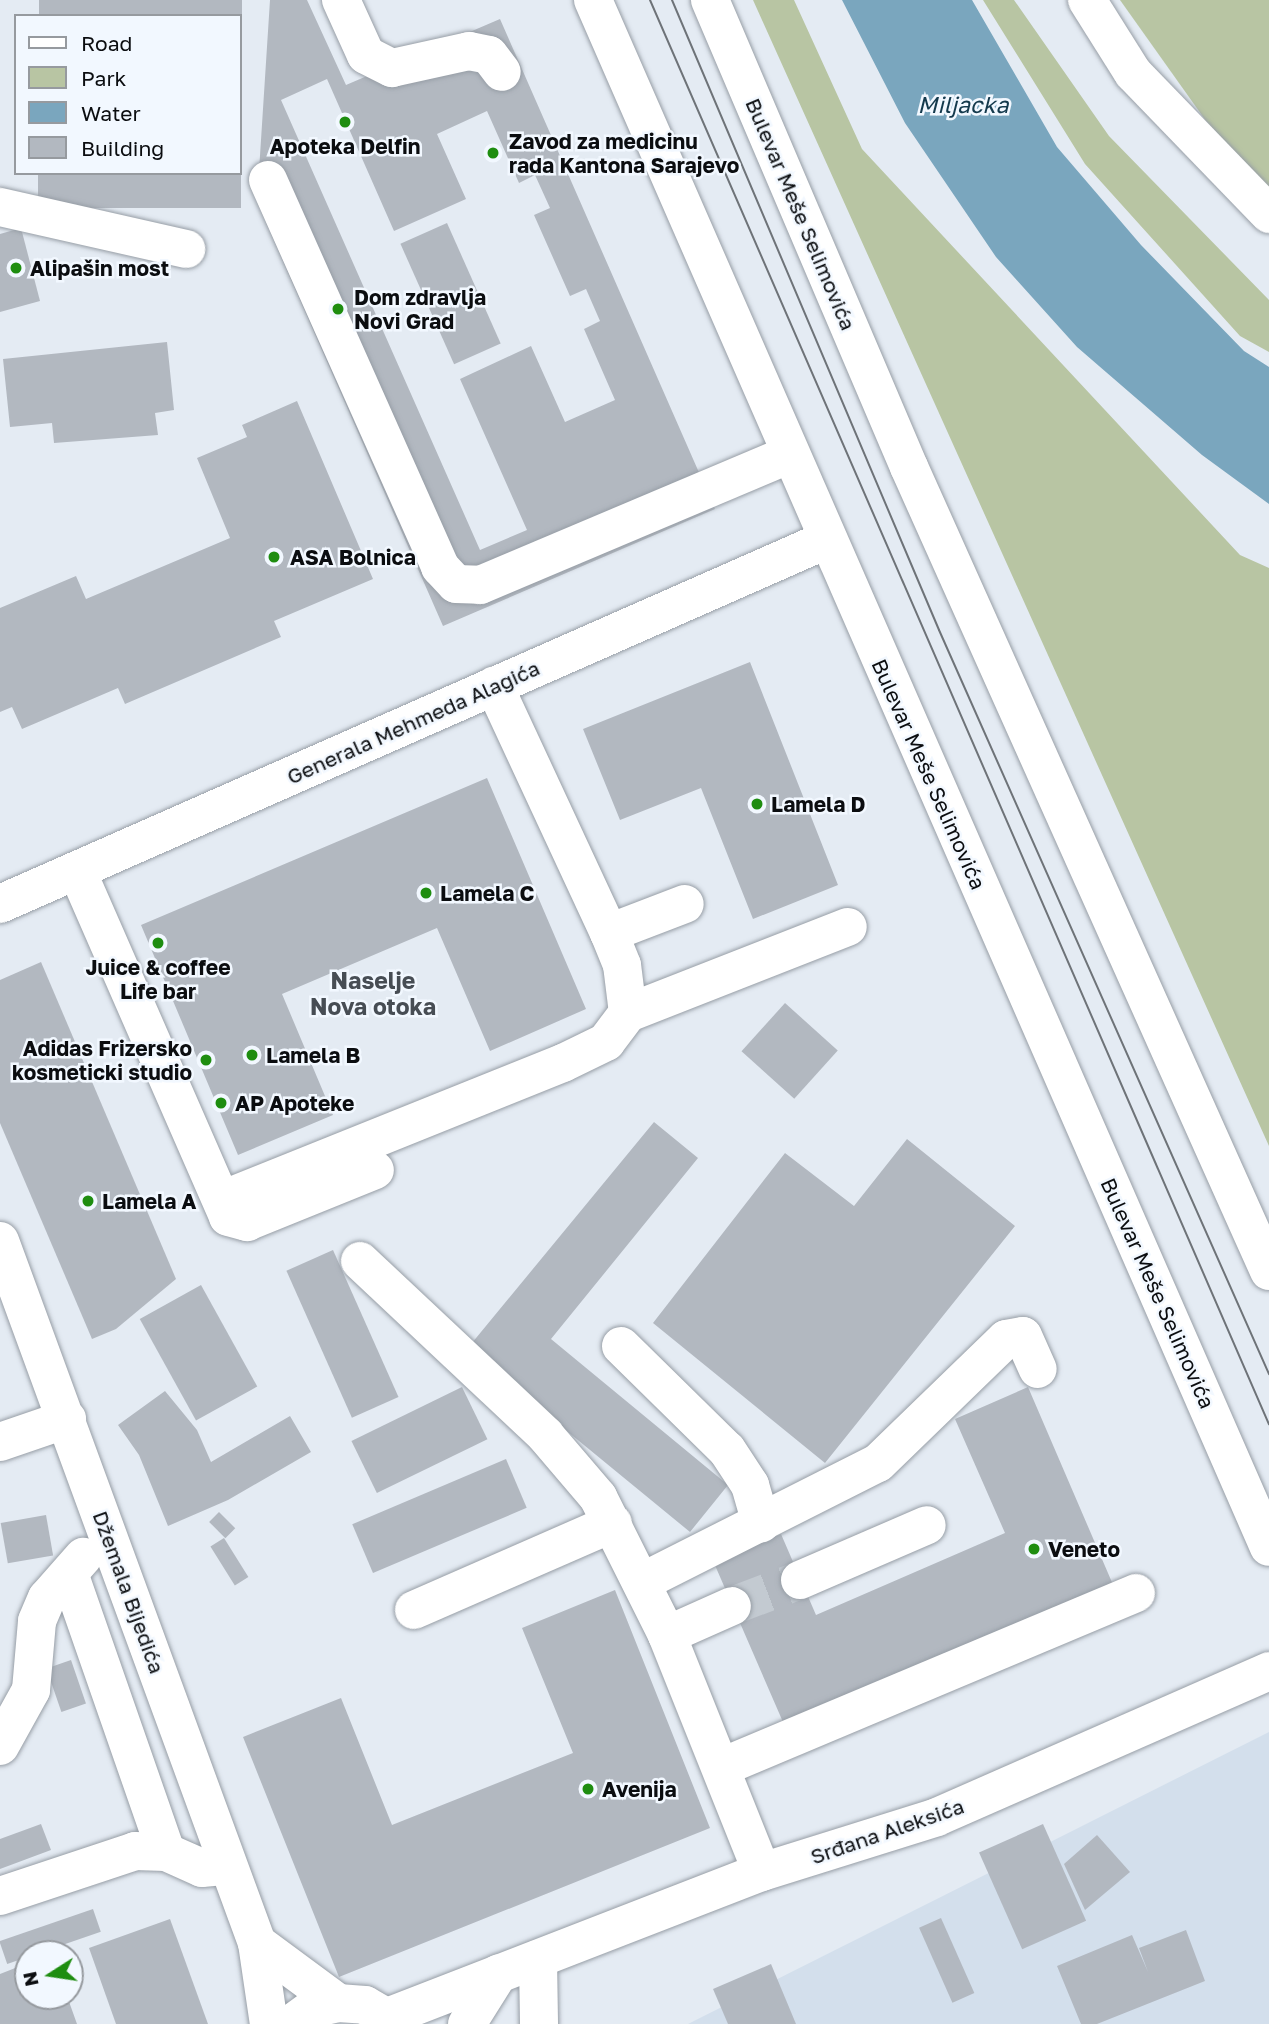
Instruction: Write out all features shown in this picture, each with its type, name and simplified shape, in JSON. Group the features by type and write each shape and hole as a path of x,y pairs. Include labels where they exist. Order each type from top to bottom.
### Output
{"street":[{"name":"Bulevar Meše Selimovića","path":"593,0 788,455 1269,1547"},
{"name":"Bulevar Meše Selimovića","path":"710,0 909,467 1269,1271"},
{"path":"1087,0 1133,73 1269,214"},
{"path":"349,2 366,55 392,68 469,51 489,55 502,72"},
{"path":"268,180 440,567 456,583 480,585 788,455"},
{"path":"0,207 186,249"},
{"name":"Generala Mehmeda Alagića","path":"0,904 78,873 494,685 826,540"},
{"path":"494,685 609,933 622,965 628,1013"},
{"path":"78,873 228,1217 247,1222 375,1170"},
{"path":"609,933 685,904"},
{"path":"222,1200 563,1063 606,1042 628,1013 848,927"},
{"name":"Džemala Bijedića","path":"0,1241 67,1419 226,1866 257,1943 269,2024"},
{"path":"360,1261 545,1435 581,1474 613,1523 667,1635 762,1872"},
{"path":"642,1581 878,1463 1006,1339 1023,1336 1038,1369"},
{"path":"621,1346 727,1450 750,1485 761,1523"},
{"path":"0,1442 67,1419"},
{"path":"414,1610 613,1523"},
{"path":"800,1580 927,1525"},
{"path":"0,1746 31,1690 37,1621 47,1598 70,1576 103,1526"},
{"path":"70,1576 166,1852"},
{"path":"722,1767 1136,1593"},
{"path":"667,1635 732,1606"},
{"name":"Srđana Aleksića","path":"394,2020 499,1973 762,1872 937,1816 1269,1671"},
{"path":"0,1896 135,1852 166,1852 202,1868 226,1866"},
{"path":"257,1943 338,2003"},
{"path":"538,1959 539,2024"},
{"path":"467,2024 499,1973"},
{"path":"291,2024 312,2009 338,2003 365,2005 394,2020"}],"shaded area":[{"path":"1269,1732 1269,2024 688,2024"}],"green space":[{"path":"753,0 794,0 862,149 1240,555 1269,568 1269,1146"},
{"path":"983,0 1014,0 1109,136 1269,300 1269,352 1240,336 1085,164"},
{"path":"1120,0 1269,0 1269,189 1206,121"}],"water":[{"name":"Miljacka","path":"842,0 972,0 1057,147 1141,245 1244,351 1269,367 1269,504 1202,455 1077,347 996,257 905,123"}],"building":[{"path":"39,0 242,0 242,14 39,14"},
{"name":"Dom zdravlja Novi Grad","path":"270,0 307,0 346,85 500,19 715,509 443,626 257,202","holes":["327,79 394,231 466,199 437,134 487,111 519,183 535,175 550,208 534,215 570,296 586,289 600,321 584,329 615,400 565,422 531,346 460,379 527,530 480,550 281,100"]},
{"path":"38,175 241,175 241,208 38,208"},
{"name":"Dom zdravlja Novi Grad","path":"447,223 501,344 454,364 400,244"},
{"name":"Alipašin most","path":"21,228 40,301 0,312 0,234"},
{"path":"167,342 174,410 155,413 158,435 54,443 52,423 10,427 3,359"},
{"name":"ASA Bolnica","path":"297,401 373,579 274,621 281,637 125,704 118,688 22,729 12,707 0,712 0,608 76,576 86,599 230,538 197,458 247,437 242,425"},
{"name":"Lamela D","path":"750,662 838,885 753,919 701,788 620,820 583,729"},
{"path":"487,778 586,1009 490,1051 437,928 282,994 333,1115 238,1155 141,925"},
{"name":"Lamela A","path":"41,962 176,1279 116,1329 92,1339 0,1123 0,980"},
{"path":"785,1003 838,1051 794,1099 742,1051"},
{"path":"654,1122 698,1158 551,1339 728,1485 690,1532 467,1349"},
{"path":"907,1139 1015,1226 825,1463 653,1323 785,1153 854,1206"},
{"path":"333,1250 398,1397 352,1418 286,1271"},
{"path":"201,1285 257,1386 196,1420 140,1319"},
{"path":"462,1387 487,1439 377,1493 351,1441"},
{"name":"Veneto","path":"1028,1387 1114,1587 786,1729 714,1563 781,1534 816,1615 1005,1533 955,1419"},
{"path":"165,1391 197,1430 211,1462 290,1416 311,1452 228,1500 168,1526 139,1455 118,1425"},
{"path":"506,1459 527,1508 373,1573 352,1524"},
{"path":"219,1512 235,1528 225,1538 209,1522"},
{"path":"46,1515 53,1555 8,1563 1,1523"},
{"path":"224,1538 248,1577 235,1585 210,1546"},
{"name":"Avenija","path":"615,1590 710,1828 339,1977 243,1737 341,1698 392,1825 573,1753 522,1628"},
{"path":"71,1660 86,1703 61,1712 46,1668"},
{"path":"41,1824 51,1850 0,1869 0,1839"},
{"path":"1043,1824 1086,1921 1022,1949 979,1852"},
{"path":"1097,1835 1130,1872 1085,1910 1064,1864"},
{"path":"93,1909 101,1932 77,1940 14,1940 14,1962 7,1964 0,1941"},
{"path":"941,1918 974,1993 952,2003 919,1928"},
{"path":"170,1919 208,2024 116,2024 89,1948"},
{"path":"1186,1930 1205,1981 1097,2024 1081,2024 1057,1966 1132,1935 1148,1972 1139,1948"},
{"path":"771,1964 796,2024 728,2024 713,1989"},
{"path":"14,1968 14,2010 72,2010 77,2024 0,2024 0,1974"}],"tunnel":[{"path":"732,1606 800,1580"}],"tram line":[{"path":"650,0 1269,1424"},
{"path":"672,0 939,630 1269,1374"}],"place":[{"name":"Apoteka Delfin","path":"345,122"},
{"name":"Zavod za medicinu rada Kantona Sarajevo","path":"493,153"},
{"name":"Alipašin most","path":"16,268"},
{"name":"Dom zdravlja Novi Grad","path":"338,309"},
{"name":"ASA Bolnica","path":"274,557"},
{"name":"Lamela D","path":"757,804"},
{"name":"Lamela C","path":"426,893"},
{"name":"Juice & coffee Life bar","path":"158,943"},
{"name":"Lamela B","path":"252,1055"},
{"name":"Adidas Frizersko kosmeticki studio","path":"206,1060"},
{"name":"AP Apoteke","path":"221,1103"},
{"name":"Lamela A","path":"88,1201"},
{"name":"Veneto","path":"1034,1549"},
{"name":"Avenija","path":"588,1789"}],"district":[{"name":"Naselje Nova otoka","path":"373,993"}]}
